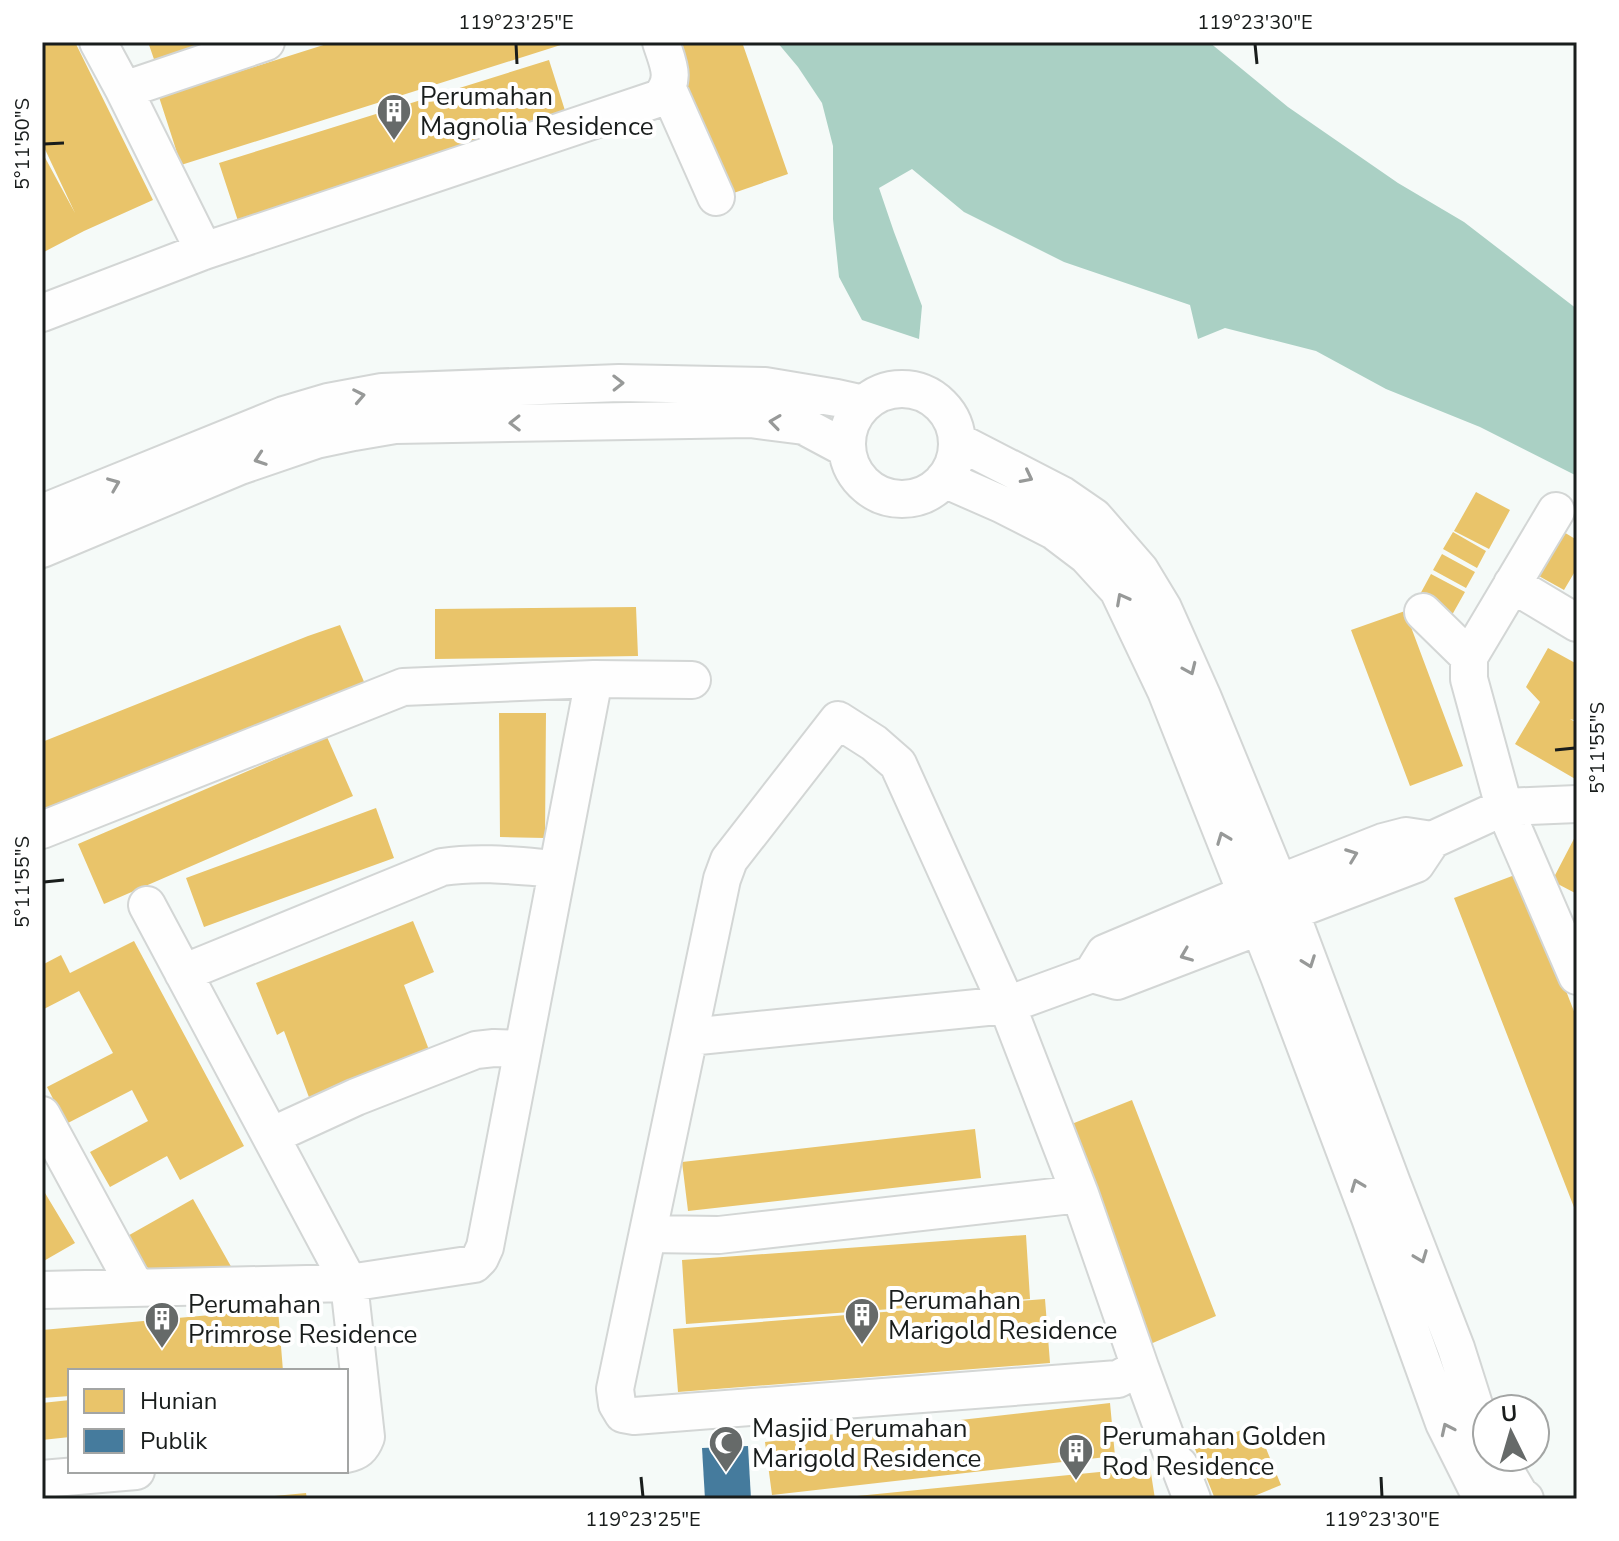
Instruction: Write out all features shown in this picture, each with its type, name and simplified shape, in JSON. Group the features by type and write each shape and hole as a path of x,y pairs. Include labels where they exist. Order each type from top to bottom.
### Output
{"street":[{"path":"98,42 204,251"},
{"path":"124,90 266,42"},
{"path":"42,313 204,251 660,98 668,89 670,80 661,42"},
{"path":"668,89 716,197"},
{"path":"42,513 284,415 328,402 382,392 619,383 765,386 864,404"},
{"path":"893,389 910,389 937,401 955,426 957,456 951,471 929,492 914,498 883,496 870,489 858,478 847,449 848,432 864,404 878,394 893,389"},
{"path":"42,549 240,466 316,440 395,425 750,419 804,426 847,449"},
{"path":"957,441 1062,495 1094,517 1140,570 1163,608 1285,897 1456,1348 1471,1395"},
{"path":"944,479 1054,531 1087,556 1118,590 1166,691 1279,976 1444,1423 1482,1499"},
{"path":"1556,511 1469,657 1469,679 1504,807 1577,976"},
{"path":"1512,584 1577,623"},
{"path":"1423,612 1469,657"},
{"path":"42,1290 349,1283 474,1264 480,1258 485,1247 594,679"},
{"path":"42,830 403,687 594,679 692,680"},
{"path":"1140,1367 1118,1379 634,1416 623,1414 617,1404 615,1389 722,879 729,860 838,720 874,743 898,764 1007,1005 1080,1194 1140,1367 1192,1499"},
{"path":"1285,897 1394,839 1406,836 1432,840 1504,807 1577,804"},
{"path":"183,973 442,867 488,864 557,869"},
{"path":"147,905 349,1283 366,1437 356,1452 348,1454"},
{"path":"689,1037 1007,1005 1092,974 1117,981 1252,910"},
{"path":"271,1136 356,1097 476,1050 523,1049"},
{"path":"42,1115 136,1288"},
{"path":"648,1234 719,1235 1080,1194"},
{"path":"42,1479 112,1473"},
{"path":"1506,1473 1519,1497"}],"shaded area":[{"path":"777,42 1209,42 1288,107 1398,183 1464,222 1577,309 1577,476 1480,427 1386,389 1316,351 1225,328 1198,339 1190,305 1064,262 964,212 912,169 879,188 922,306 919,339 862,320 839,277 833,219 833,146 822,103"}],"building: Hunian":[{"path":"42,42 75,42 153,200 42,253 42,152 75,213 42,143"},
{"path":"148,42 227,42 156,65"},
{"name":"Perumahan Magnolia Residence","path":"333,42 567,43 181,165 159,97"},
{"name":"Perumahan Magnolia Residence","path":"671,42 742,42 788,174 725,196"},
{"name":"Perumahan Magnolia Residence","path":"549,60 568,120 239,224 219,163"},
{"path":"1476,492 1510,510 1489,549 1454,531"},
{"path":"1562,531 1577,540 1577,568 1564,590 1537,575"},
{"path":"1453,532 1486,551 1477,568 1443,549"},
{"path":"1442,554 1475,572 1466,588 1433,570"},
{"path":"1431,574 1465,592 1452,615 1418,598"},
{"path":"636,607 638,656 435,659 435,609"},
{"path":"1405,611 1463,766 1410,786 1351,630"},
{"path":"340,625 365,684 42,814 42,742"},
{"path":"1548,648 1577,664 1577,721 1570,719 1577,723 1577,780 1515,744 1540,702 1526,687"},
{"path":"499,713 546,713 545,838 500,837"},
{"path":"327,737 353,796 104,904 78,844"},
{"path":"376,808 394,858 204,927 186,878"},
{"path":"1577,833 1577,894 1552,881"},
{"path":"1520,873 1577,1019 1577,1215 1454,898"},
{"path":"413,921 434,972 404,985 431,1055 310,1100 284,1031 277,1035 256,983"},
{"path":"134,941 244,1146 180,1180 167,1156 110,1187 90,1152 148,1121 132,1090 66,1124 47,1087 113,1053 79,991 42,1010 42,965 61,955 70,973"},
{"name":"Perumahan Marigold Residence","path":"1132,1100 1216,1316 1148,1345 1064,1127"},
{"path":"975,1129 981,1178 688,1211 682,1162"},
{"path":"42,1188 75,1243 42,1262"},
{"name":"Perumahan Primrose Residence","path":"193,1199 233,1270 145,1275 124,1238"},
{"name":"Perumahan Marigold Residence","path":"1026,1235 1030,1299 686,1324 682,1260"},
{"name":"Perumahan Marigold Residence","path":"1045,1299 1050,1363 678,1392 673,1329"},
{"name":"Perumahan Primrose Residence","path":"278,1309 283,1369 68,1369 68,1396 42,1398 42,1330"},
{"path":"68,1400 68,1437 42,1440 42,1403"},
{"name":"Perumahan Marigold Residence","path":"1110,1403 1115,1456 772,1495 765,1442"},
{"name":"Perumahan Golden Rod Residence","path":"1256,1424 1281,1485 1247,1499 1215,1499 1195,1449"},
{"name":"Perumahan Golden Rod Residence","path":"1150,1467 1155,1499 847,1499 847,1497"},
{"path":"306,1493 307,1499 264,1497"}],"building: Publik":[{"name":"Masjid Perumahan Marigold Residence","path":"748,1446 751,1499 705,1499 702,1448"}],"place":[{"name":"Perumahan Magnolia Residence","path":"394,142"},
{"name":"Perumahan Marigold Residence","path":"862,1346"},
{"name":"Perumahan Primrose Residence","path":"162,1350"},
{"name":"Masjid Perumahan Marigold Residence","path":"726,1474"},
{"name":"Perumahan Golden Rod Residence","path":"1076,1482"}]}
